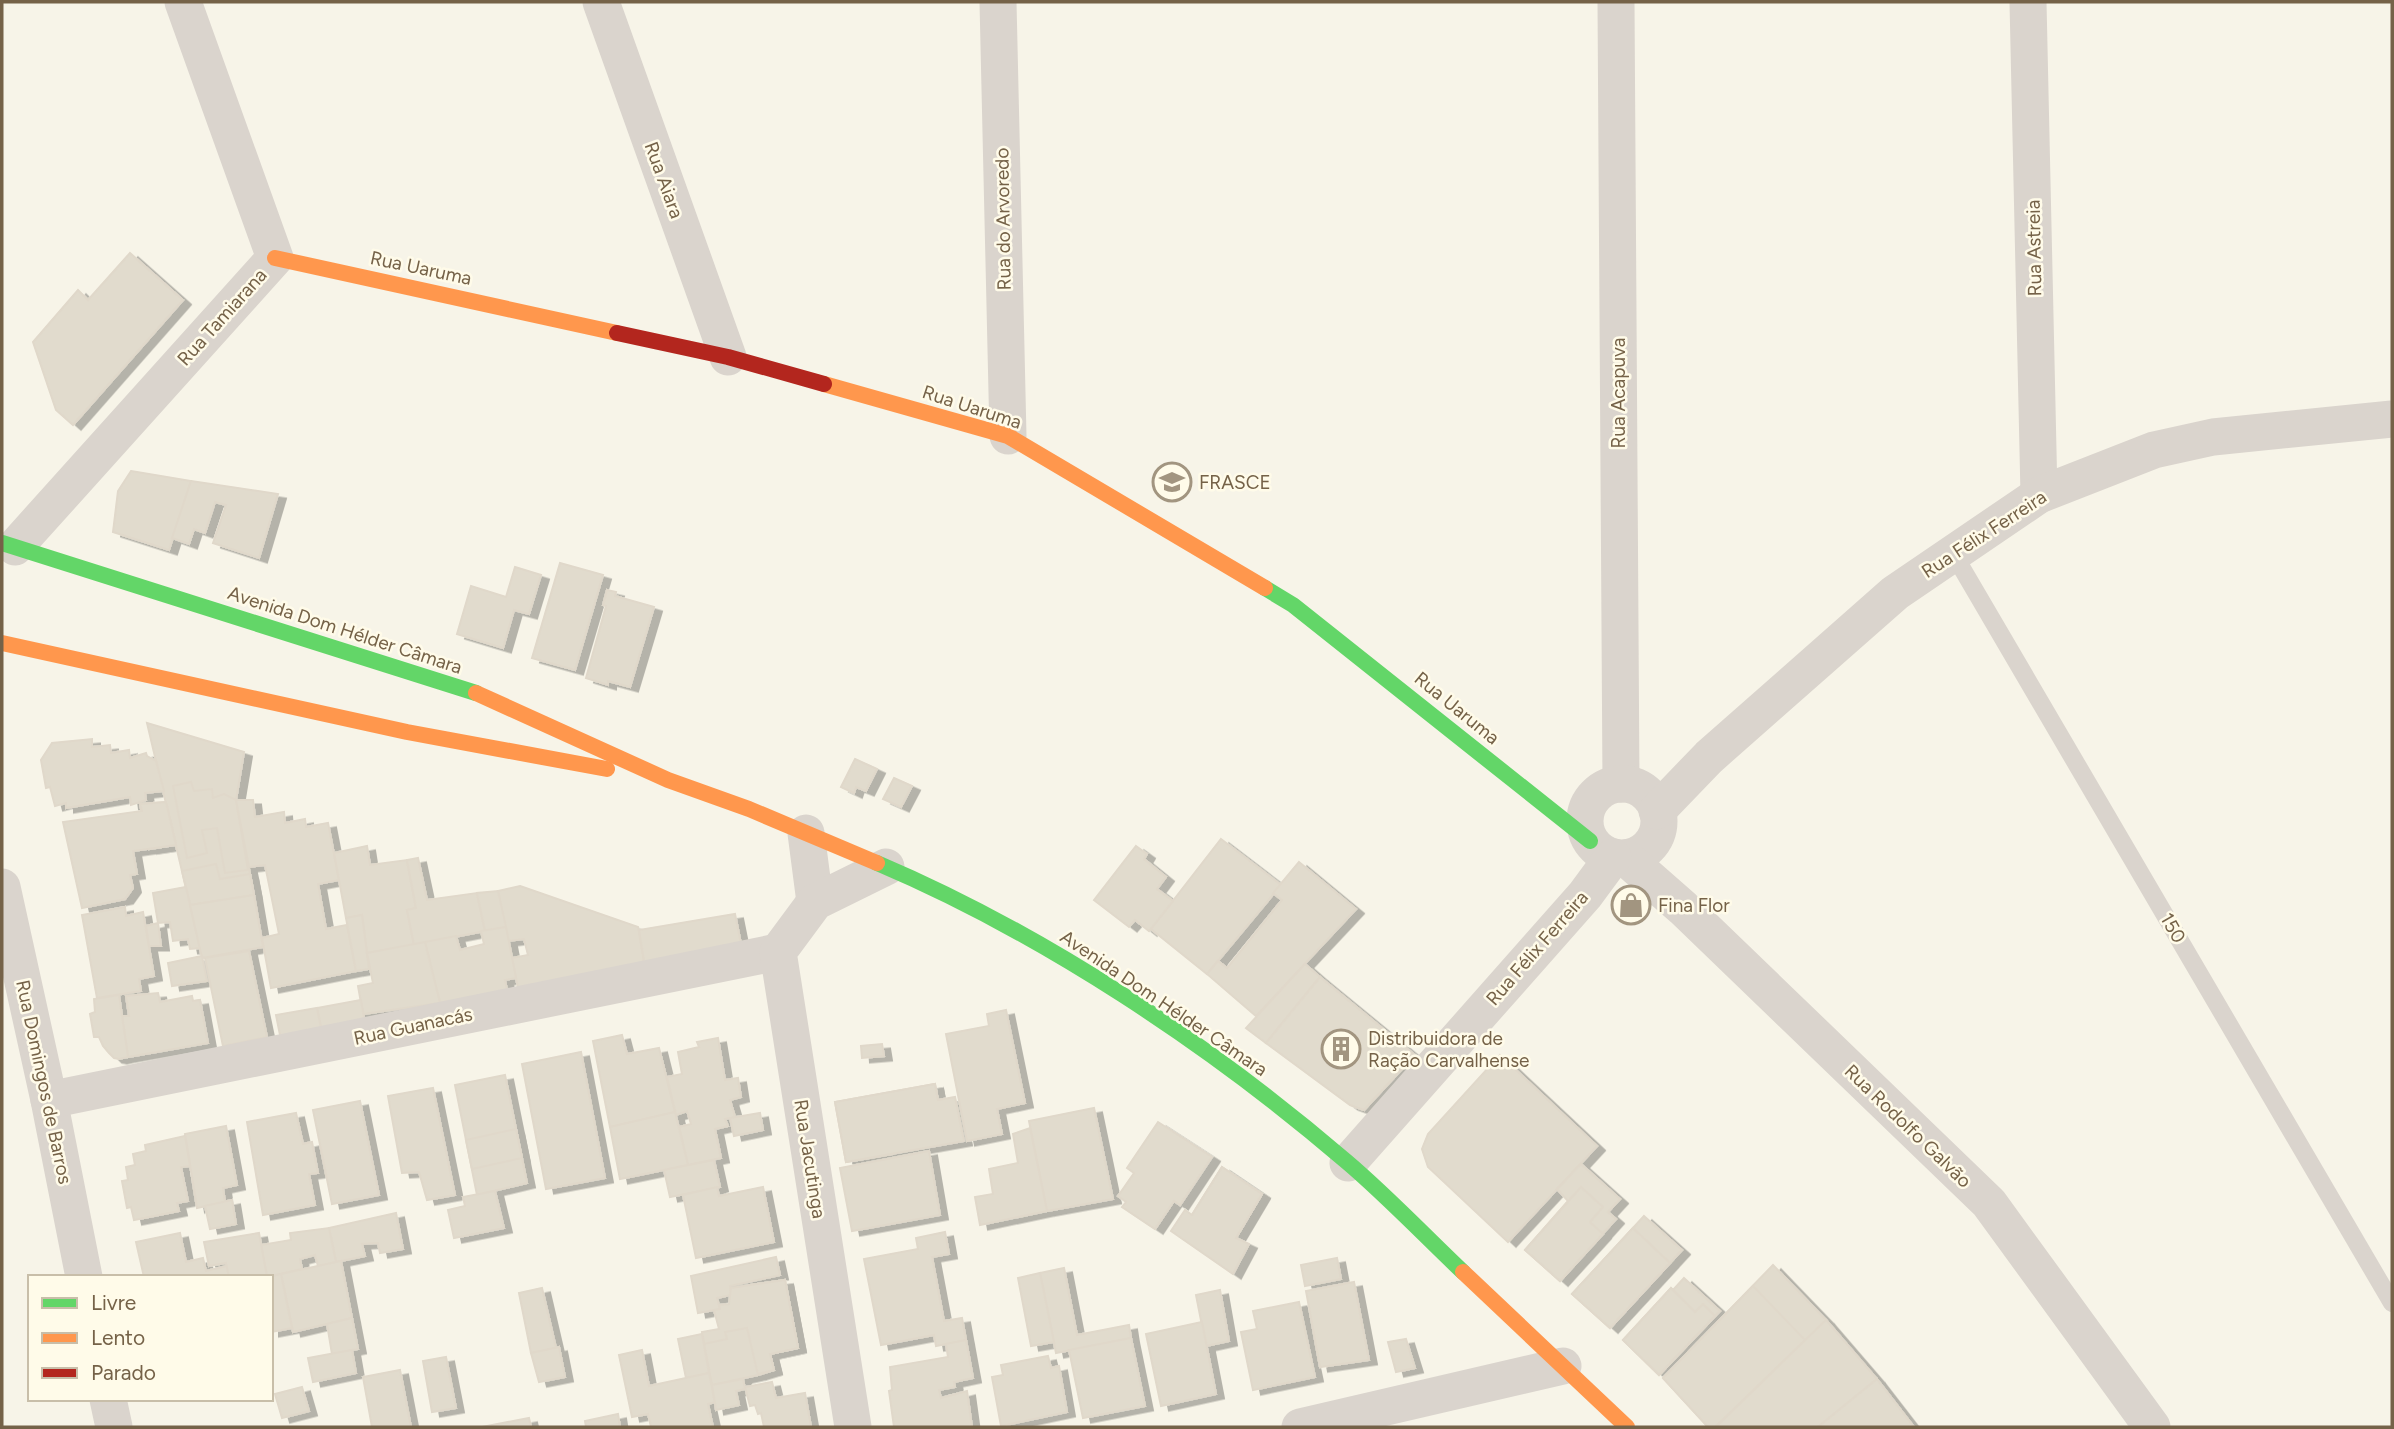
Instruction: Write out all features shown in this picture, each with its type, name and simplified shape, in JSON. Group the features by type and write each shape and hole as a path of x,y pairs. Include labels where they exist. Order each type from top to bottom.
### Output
{"main road":[{"name":"Rua Uaruma","path":"275,258 728,357 1008,436 1293,605 1610,852"},
{"name":"Avenida Dom Hélder Câmara","path":"8,545 476,693 668,780 749,809 886,867 999,921 1105,985 1195,1045 1348,1163 1628,1427"},
{"name":"Avenida Dom Hélder Câmara","path":"2,643 407,732 668,780"}],"street":[{"name":"Rua Tamiarana","path":"8,545 275,258 183,2"},
{"name":"Rua Aiara","path":"601,2 728,357"},
{"name":"Rua do Arvoredo","path":"998,2 1008,436"},
{"name":"Rua Acapuva","path":"1616,2 1620,785"},
{"name":"Rua Astreia","path":"2028,2 2039,495"},
{"name":"Rua Félix Ferreira","path":"1657,811 1709,757 1895,593 2039,495 2154,450 2213,437 2392,419"},
{"path":"1632,785 1646,793 1656,805 1657,811 1657,833 1650,846 1639,854 1610,852 1586,832 1584,816 1590,801 1601,789 1632,785"},
{"path":"806,833 815,902"},
{"name":"Rua Félix Ferreira","path":"1348,1163 1585,895 1610,852"},
{"name":"Rua Rodolfo Galvão","path":"1610,852 1693,918 1989,1203 2152,1427"},
{"path":"778,952 815,902 886,867"},
{"name":"Rua Domingos de Barros","path":"2,887 49,1100 84,1275"},
{"name":"Rua Guanacás","path":"49,1100 778,952"},
{"name":"Rua Jacutinga","path":"778,952 853,1427"},
{"path":"1300,1427 1563,1366"},
{"path":"108,1401 114,1427"}],"lane":[{"name":"150","path":"1953,553 2392,1303"}],"building":[{"path":"130,253 183,300 73,425 56,410 33,342 78,290 88,300"},
{"path":"131,471 191,481 169,550 113,532 118,491"},
{"path":"191,481 278,494 259,558 213,543 226,505 215,502 205,533 194,529 189,544 172,538"},
{"path":"560,563 603,575 575,670 532,658"},
{"path":"515,567 541,575 529,614 514,610 503,648 457,634 471,586 506,597"},
{"path":"607,590 616,592 615,596 654,607 630,687 608,681 608,685 586,678 606,606 603,605"},
{"path":"147,723 244,752 236,800 254,895 190,905"},
{"path":"92,739 92,747 110,745 111,753 129,750 130,758 146,753 156,761 164,791 145,793 146,800 131,805 130,797 66,808 66,803 55,806 50,787 46,788 41,760 52,743"},
{"path":"855,759 877,769 866,791 856,787 854,793 841,787"},
{"path":"894,778 912,786 901,807 883,799"},
{"path":"191,782 194,791 212,789 213,798 224,794 236,800 248,870 225,873 217,828 202,830 207,853 187,858 173,786"},
{"path":"236,800 253,800 255,817 284,812 285,823 305,819 306,827 328,823 339,880 318,884 326,929 347,925 356,971 271,988 262,938 279,934 265,865 249,867"},
{"path":"166,802 176,845 149,849 140,804"},
{"path":"166,802 176,845 133,851 137,874 130,875 133,888 125,899 82,908 63,822 142,811 140,804"},
{"path":"1221,839 1281,885 1207,974 1151,929"},
{"path":"367,846 370,865 407,860 416,908 407,910 414,945 367,953 362,915 346,918 334,853"},
{"path":"1136,846 1147,854 1144,859 1166,877 1157,889 1173,901 1149,931 1135,920 1129,927 1094,900"},
{"path":"418,858 427,900 477,893 485,931 414,945 407,910 416,908 407,860"},
{"path":"1299,862 1356,909 1256,1016 1207,974 1218,961 1227,968 1282,900 1273,893"},
{"path":"216,864 220,879 250,874 254,895 190,905 182,871"},
{"path":"520,886 638,927 646,973 520,998 512,958 528,955 524,939 508,941 498,891"},
{"path":"186,887 200,948 190,949 188,939 173,941 170,922 158,923 153,893"},
{"path":"498,891 506,927 485,931 477,893"},
{"path":"254,895 263,947 202,958 190,905"},
{"path":"125,907 126,916 143,912 154,976 139,979 141,991 97,998 82,915"},
{"path":"735,914 743,954 646,973 639,930"},
{"path":"362,915 369,969 356,971 346,918"},
{"path":"158,923 161,946 149,946 146,926"},
{"path":"506,927 516,978 505,980 507,990 440,1003 425,942 456,936 460,950 484,944 481,931"},
{"path":"425,942 440,1003 363,1014 358,986 373,983 367,953"},
{"path":"249,951 267,1037 223,1046 205,958"},
{"path":"202,956 207,981 172,986 168,963"},
{"path":"1305,964 1320,977 1266,1043 1246,1028"},
{"name":"Distribuidora de Ração Carvalhense","path":"1320,977 1415,1055 1364,1110 1350,1105 1266,1043"},
{"path":"158,993 160,1002 192,996 193,1001 200,1000 208,1043 128,1057 122,1016 129,1016 126,996"},
{"path":"119,995 128,1057 119,1059 109,1053 99,1037 94,1037 90,1014 95,1012 94,999"},
{"path":"361,1000 366,1029 323,1037 317,1008"},
{"path":"317,1008 322,1033 282,1045 276,1015"},
{"path":"1006,1010 1025,1103 997,1109 1002,1134 967,1141 946,1034 989,1026 987,1014"},
{"path":"622,1035 627,1054 659,1048 675,1112 610,1127 593,1041"},
{"path":"718,1038 725,1080 738,1078 741,1097 730,1100 735,1117 725,1119 728,1126 715,1129 721,1158 688,1165 679,1127 691,1124 687,1111 676,1115 667,1077 682,1074 678,1052 699,1047 697,1042"},
{"path":"882,1044 884,1056 862,1058 861,1046"},
{"path":"581,1052 605,1178 546,1189 522,1064"},
{"path":"1500,1055 1597,1146 1508,1242 1428,1167 1422,1149 1428,1134"},
{"path":"505,1075 527,1183 477,1195 455,1085"},
{"path":"935,1084 944,1133 890,1143 893,1154 846,1162 835,1102"},
{"path":"935,1084 938,1100 955,1097 964,1141 846,1162 835,1102"},
{"path":"433,1088 455,1195 427,1200 419,1172 402,1173 388,1096"},
{"path":"360,1101 379,1195 332,1204 313,1110"},
{"path":"1094,1108 1113,1199 1047,1211 1029,1121"},
{"path":"675,1112 688,1165 620,1179 610,1127"},
{"path":"296,1113 303,1144 312,1142 318,1173 309,1174 315,1205 263,1215 247,1122"},
{"path":"760,1113 763,1130 734,1136 730,1118"},
{"path":"1158,1122 1212,1157 1180,1205 1174,1201 1155,1229 1122,1207 1126,1202 1118,1196 1134,1173 1127,1168"},
{"path":"226,1126 237,1185 223,1188 225,1202 197,1208 185,1134"},
{"path":"1030,1128 1047,1211 980,1225 975,1197 993,1194 989,1169 1018,1163 1013,1134"},
{"path":"516,1129 522,1158 472,1169 466,1140"},
{"path":"185,1136 190,1166 181,1167 188,1201 177,1203 179,1211 134,1220 131,1207 127,1208 122,1181 128,1180 126,1167 135,1165 133,1154 146,1151 145,1145"},
{"path":"929,1151 940,1215 852,1231 840,1168"},
{"path":"714,1160 720,1187 670,1197 664,1170"},
{"path":"1581,1164 1620,1199 1608,1212 1616,1219 1560,1281 1525,1250 1568,1201 1557,1189"},
{"path":"1222,1167 1262,1194 1234,1241 1208,1223 1203,1231 1188,1221"},
{"path":"1222,1167 1262,1194 1236,1238 1249,1244 1233,1274 1171,1231 1185,1210 1192,1215"},
{"path":"717,1187 719,1196 763,1187 774,1242 696,1258 683,1195"},
{"path":"1581,1187 1603,1207 1590,1222 1603,1234 1560,1281 1525,1250"},
{"path":"495,1191 504,1228 454,1238 448,1210 465,1206 463,1197"},
{"path":"232,1200 236,1224 210,1229 205,1206"},
{"path":"396,1213 403,1249 380,1253 378,1243 362,1244 365,1256 336,1262 329,1228"},
{"path":"1644,1216 1682,1250 1610,1328 1572,1294"},
{"path":"329,1228 336,1262 318,1266 315,1255 300,1259 302,1269 267,1275 261,1245 291,1240 290,1233"},
{"path":"1633,1228 1670,1263 1610,1328 1572,1294"},
{"path":"945,1232 949,1254 932,1257 944,1321 962,1318 966,1340 936,1346 934,1335 881,1345 864,1259 918,1249 916,1238"},
{"path":"180,1233 186,1262 203,1258 206,1271 227,1266 229,1275 144,1275 136,1242"},
{"path":"259,1233 267,1275 229,1275 226,1263 209,1266 204,1242"},
{"path":"776,1257 780,1275 730,1286 731,1295 717,1298 720,1309 698,1313 691,1276"},
{"path":"1337,1258 1341,1279 1305,1286 1301,1265"},
{"path":"341,1261 352,1318 293,1332 281,1274"},
{"path":"1773,1265 1826,1320 1715,1427 1708,1427 1663,1378"},
{"path":"1064,1268 1077,1335 1129,1325 1131,1338 1056,1353 1040,1273"},
{"path":"1040,1273 1054,1342 1031,1346 1018,1278"},
{"path":"281,1274 292,1328 273,1332 273,1276"},
{"path":"1684,1278 1720,1311 1659,1375 1623,1340 1671,1288 1673,1290"},
{"path":"785,1280 798,1348 770,1354 774,1370 758,1375 747,1328 760,1324 757,1296 749,1298 749,1285"},
{"path":"785,1280 798,1348 770,1354 774,1370 712,1385 702,1332 719,1329 714,1310 720,1309 719,1305 729,1304 731,1288"},
{"path":"1354,1282 1369,1360 1320,1367 1306,1291"},
{"path":"1753,1286 1805,1340 1715,1427 1708,1427 1663,1378"},
{"path":"542,1288 556,1348 531,1353 519,1293"},
{"path":"1671,1288 1695,1312 1703,1304 1715,1316 1659,1375 1623,1340"},
{"path":"1220,1290 1229,1341 1206,1346 1196,1295"},
{"path":"1299,1302 1315,1377 1253,1390 1241,1332 1257,1329 1253,1311"},
{"path":"352,1318 358,1349 332,1354 327,1324"},
{"path":"1826,1320 1877,1379 1818,1427 1717,1426"},
{"path":"1202,1322 1216,1394 1161,1406 1146,1334"},
{"path":"747,1328 758,1375 712,1385 704,1344 727,1339 725,1332"},
{"path":"702,1334 709,1373 686,1378 678,1339"},
{"path":"1131,1338 1145,1406 1083,1418 1069,1350"},
{"path":"1406,1339 1415,1368 1396,1372 1388,1342"},
{"path":"966,1340 973,1378 954,1382 955,1387 939,1390 941,1398 967,1391 972,1427 894,1427 889,1391 892,1390 890,1367 948,1357 946,1344"},
{"path":"559,1347 565,1377 539,1382 531,1353"},
{"path":"352,1350 356,1373 313,1382 308,1358"},
{"path":"642,1350 649,1386 709,1373 715,1402 708,1404 713,1427 651,1427 648,1414 632,1417 619,1355"},
{"path":"1048,1356 1051,1368 1059,1366 1067,1412 1001,1426 992,1377 1003,1375 1001,1365"},
{"path":"446,1357 456,1408 432,1412 423,1361"},
{"path":"400,1370 411,1427 372,1427 363,1377"},
{"path":"743,1379 745,1389 736,1391 739,1405 716,1410 712,1385"},
{"path":"1877,1379 1914,1427 1818,1427"},
{"path":"772,1382 776,1398 805,1393 811,1427 764,1427 761,1413 758,1414 755,1405 750,1406 745,1387"},
{"path":"302,1387 309,1411 282,1418 275,1394"},
{"path":"618,1414 620,1427 586,1427 585,1421"},
{"path":"529,1418 531,1427 482,1427"}],"traffic: fast":[{"path":"2,543 476,693"},
{"path":"1265,588 1293,605 1590,841"},
{"path":"877,863 1001,923 1123,995 1182,1034 1295,1118 1347,1162 1463,1272"}],"traffic: slow":[{"path":"275,258 617,333"},
{"path":"824,384 1008,436 1265,588"},
{"path":"2,643 407,732 607,769"},
{"path":"476,693 668,780 749,809 877,863"},
{"path":"1463,1272 1627,1427"}],"traffic: jam":[{"path":"617,333 728,357 824,384"}],"place":[{"name":"FRASCE","path":"1172,482"},
{"name":"Fina Flor","path":"1631,905"},
{"name":"Distribuidora de Ração Carvalhense","path":"1341,1049"}]}
